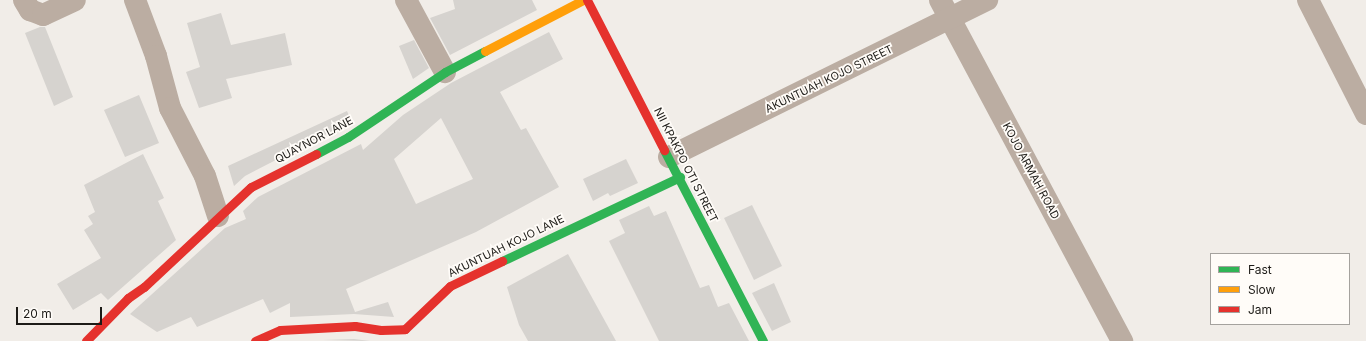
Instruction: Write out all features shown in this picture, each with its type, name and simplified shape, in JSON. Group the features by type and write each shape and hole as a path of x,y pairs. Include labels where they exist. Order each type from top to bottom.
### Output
{"street":[{"path":"24,0 30,10 43,14 75,0"},
{"path":"135,0 156,56 170,108 205,176 218,216"},
{"path":"406,0 445,72"},
{"name":"QUAYNOR LANE","path":"86,341 128,298 144,287 218,216 252,187 348,137 445,72 583,0"},
{"name":"NII KPAKPO OTI STREET","path":"586,0 680,177 763,341"},
{"name":"KOJO ARMAH ROAD","path":"940,0 1122,341"},
{"name":"AKUNTUAH KOJO STREET","path":"669,157 950,20 987,0"},
{"path":"1308,0 1366,114"},
{"name":"AKUNTUAH KOJO LANE","path":"255,341 280,330 355,326 381,330 405,328 450,286 680,177"}],"building":[{"path":"453,0 532,0 537,10 450,55 430,18 455,9"},
{"path":"221,13 231,45 285,33 292,65 226,79 232,98 199,108 186,72 200,67 187,23"},
{"path":"40,27 45,27 73,97 54,106 25,33"},
{"path":"549,32 563,59 500,92 521,130 526,128 559,187 476,232 346,289 355,312 388,302 394,317 354,314 290,317 290,303 270,313 263,299 197,327 191,317 157,332 130,314 225,228 246,219 243,211 258,197 361,144 363,150 403,115 451,83","holes":["441,118 473,179 416,204 394,159"]},
{"path":"414,40 429,68 413,79 399,46"},
{"path":"139,95 159,143 125,157 104,110"},
{"path":"347,111 351,120 342,126 245,176 234,186 228,166"},
{"path":"143,154 164,198 158,201 176,240 108,300 101,293 73,310 57,284 101,258 84,230 93,224 88,216 95,212 84,185"},
{"path":"626,159 638,183 610,196 608,193 593,201 583,179"},
{"path":"752,205 782,266 754,280 724,218"},
{"path":"649,206 654,216 666,211 700,288 709,285 718,307 729,303 749,341 659,341 609,241 625,233 619,220"},
{"path":"568,254 616,341 528,341 519,325 507,287"},
{"path":"774,283 791,322 772,331 752,293"},
{"path":"354,339 370,341 323,340"}],"traffic: fast":[{"path":"316,154 348,137 445,72 485,51"},
{"path":"664,150 763,341"},
{"path":"502,261 680,177"}],"traffic: slow":[{"path":"485,51 583,0"}],"traffic: jam":[{"path":"587,0 664,150"},
{"path":"86,341 128,298 144,287 251,187 316,154"},
{"path":"255,341 280,330 355,326 381,330 405,329 450,286 502,261"}]}
